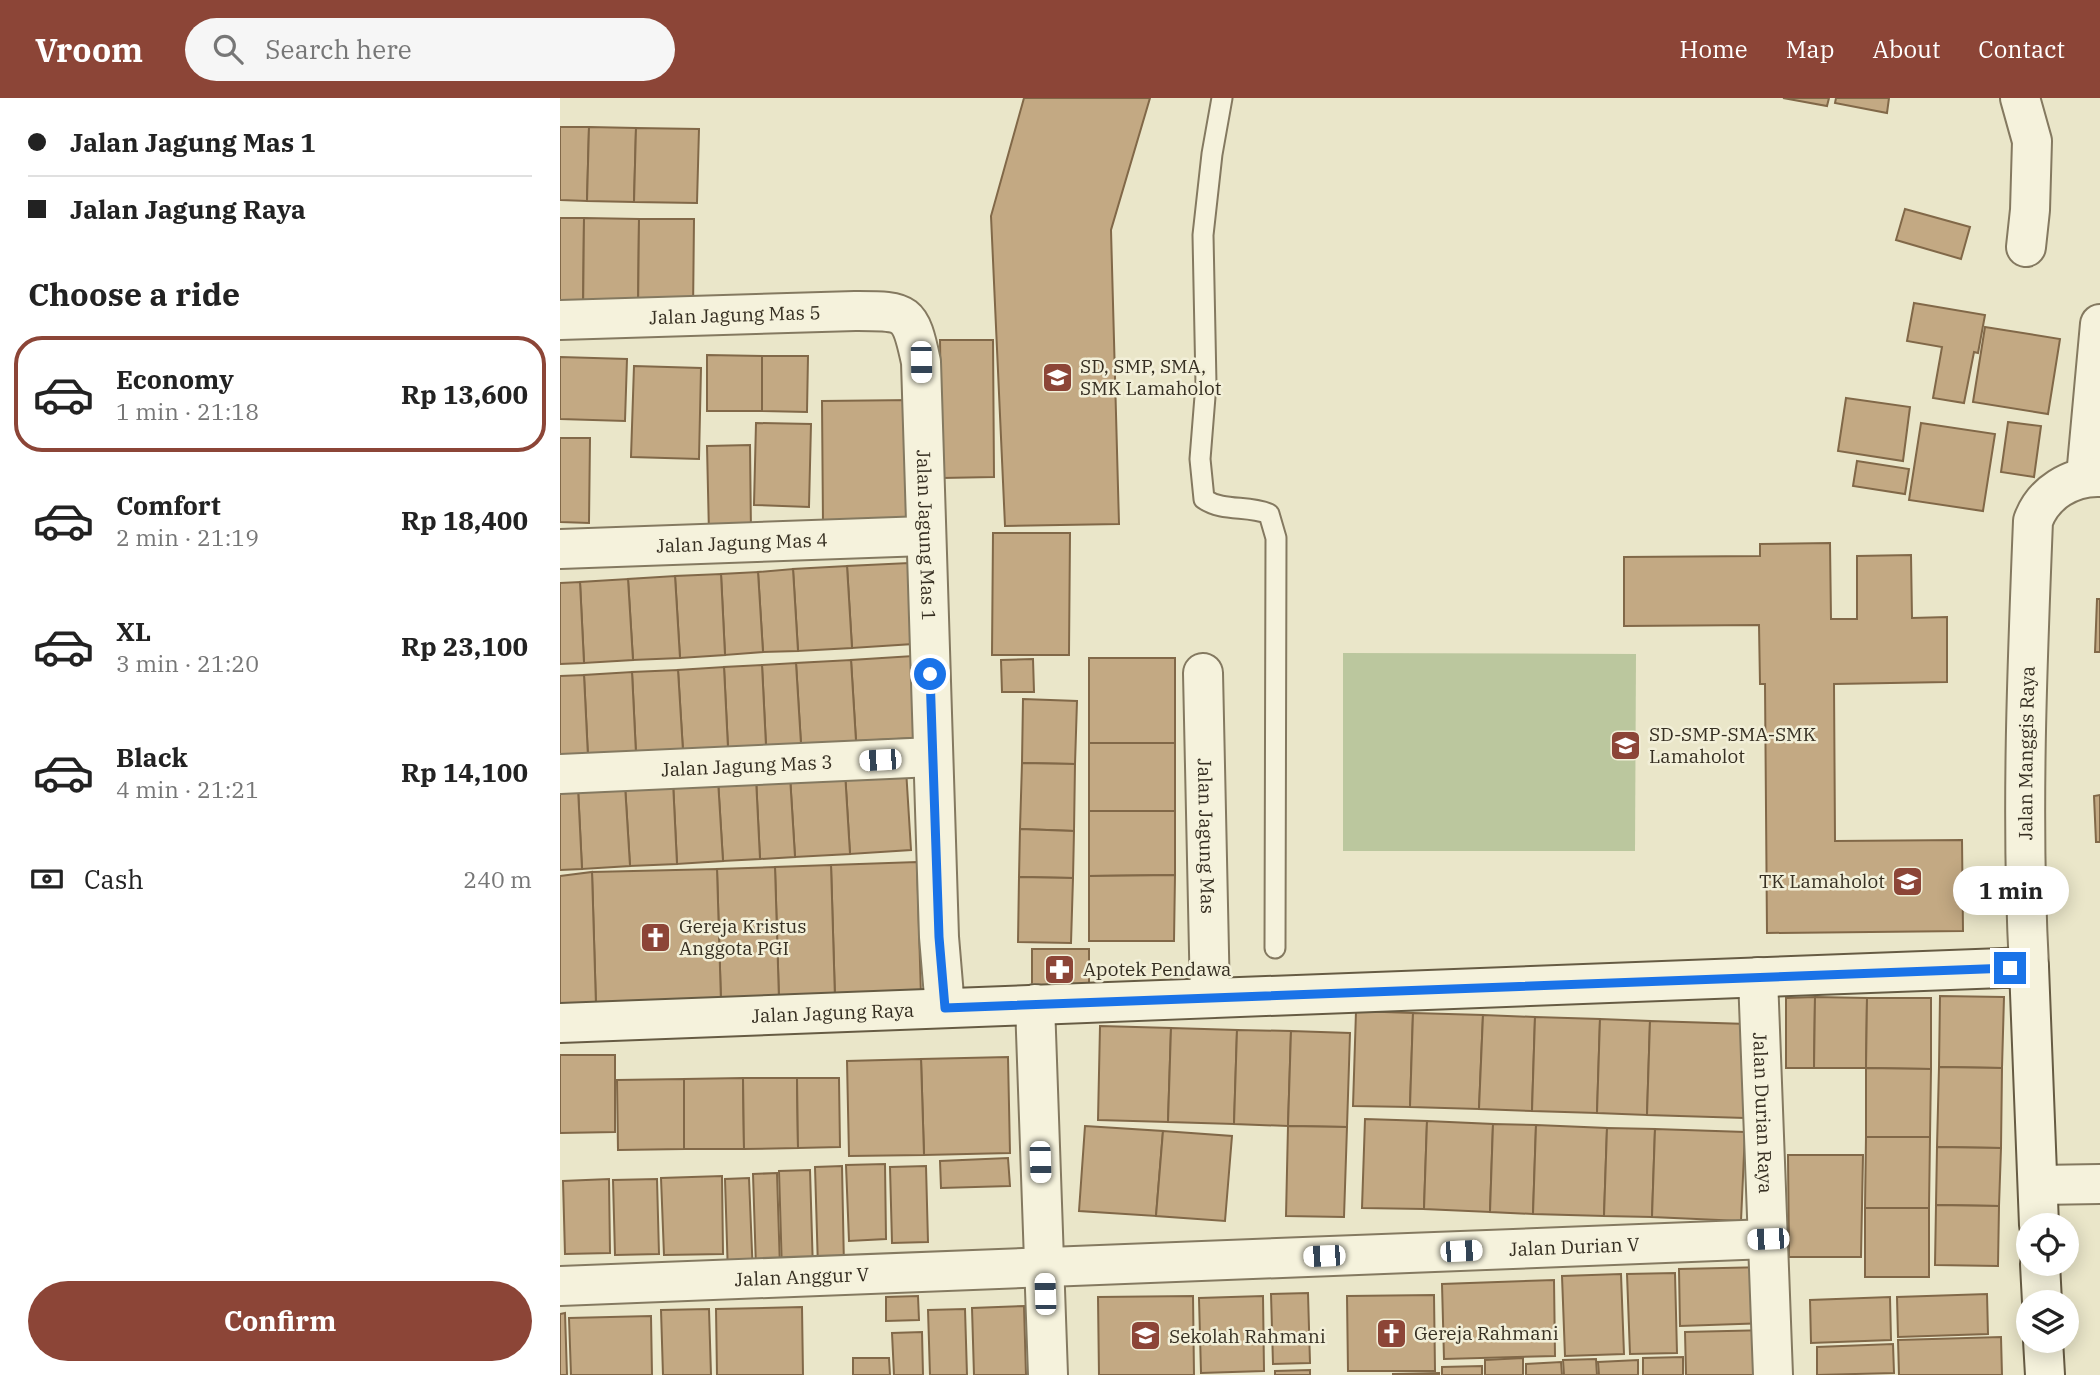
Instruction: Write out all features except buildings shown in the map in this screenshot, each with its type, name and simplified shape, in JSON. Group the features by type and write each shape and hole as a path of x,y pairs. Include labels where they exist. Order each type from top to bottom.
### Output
{"street":[{"path":"2020,98 2032,141 2026,247"},
{"name":"Jalan Jagung Mas 5","path":"560,320 855,311 893,311 907,317"},
{"name":"Jalan Jagung Mas 1","path":"907,317 915,332 921,362 939,937 945,1008"},
{"path":"2093,477 2100,324"},
{"name":"Jalan Manggis Raya","path":"2039,1213 2026,913 2027,728 2033,521 2049,496 2066,483 2093,477"},
{"name":"Jalan Jagung Mas 4","path":"560,549 925,536"},
{"name":"Jalan Jagung Mas","path":"1203,673 1210,998"},
{"name":"Jalan Jagung Mas 3","path":"560,774 933,757"},
{"name":"Jalan Jagung Raya","path":"560,1023 2029,967"},
{"name":"Jalan Durian Raya","path":"1758,977 1773,1375"},
{"path":"1035,1004 1048,1375"},
{"path":"2038,1185 2100,1184"},
{"name":"Jalan Durian V","path":"1044,1267 1768,1239"},
{"name":"Jalan Anggur V","path":"560,1286 1044,1267"},
{"path":"2044,1353 2045,1375"}],"lane":[{"path":"1222,98 1212,154 1203,234 1206,383 1200,459 1204,499 1227,507 1257,509 1269,514 1276,538 1275,948"}],"green space":[{"path":"1343,653 1636,654 1635,851 1343,851"}],"place":[{"name":"SD, SMP, SMA, SMK Lamaholot","path":"1057,377"},
{"name":"SD-SMP-SMA-SMK Lamaholot","path":"1626,745"},
{"name":"TK Lamaholot","path":"1908,881"},
{"name":"Gereja Kristus Anggota PGI","path":"656,937"},
{"name":"Apotek Pendawa","path":"1060,969"},
{"name":"Gereja Rahmani","path":"1391,1333"},
{"name":"Sekolah Rahmani","path":"1146,1336"}],"route":[{"path":"930,674 939,937 945,1008 2010,968"}]}
